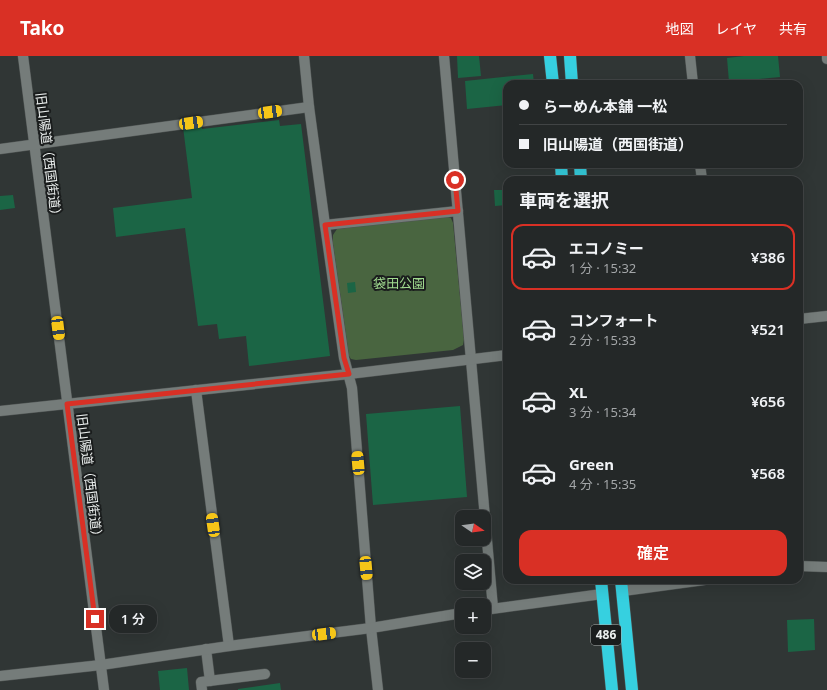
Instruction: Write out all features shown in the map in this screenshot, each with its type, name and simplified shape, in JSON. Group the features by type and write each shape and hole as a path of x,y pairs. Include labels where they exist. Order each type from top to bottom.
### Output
{"highway":[{"path":"550,56 553,80"},
{"path":"570,56 572,80"},
{"name":"486","path":"601,584 612,690"},
{"name":"486","path":"622,586 632,690"}],"street":[{"name":"旧山陽道（西国街道）","path":"23,56 104,690"},
{"path":"304,56 309,107 344,358 352,388 371,628 378,690"},
{"path":"444,56 471,360 487,598"},
{"path":"690,56 693,80"},
{"path":"0,148 309,107"},
{"path":"325,225 458,211"},
{"path":"803,319 827,316"},
{"path":"0,411 349,374 503,356"},
{"path":"196,390 229,646"},
{"path":"803,566 827,567"},
{"path":"622,586 649,584"},
{"path":"491,609 602,594"},
{"path":"0,676 101,665 206,649 371,628 455,614"},
{"path":"206,649 210,681"},
{"path":"202,690 201,682 265,674"}],"green space":[{"name":"袋田公園","path":"445,216 451,218 453,223 464,339 463,345 453,350 356,360 351,359 349,356 333,235 337,229"}],"building":[{"path":"457,56 479,56 481,76 458,78"},
{"path":"744,56 778,56 780,77 749,80 729,80 727,58"},
{"path":"533,74 534,80 503,80 503,105 467,109 465,81"},
{"path":"279,120 280,126 301,124 330,356 249,366 246,336 219,339 217,324 198,326 185,228 116,237 113,208 192,198 183,127 202,125 202,129"},
{"path":"494,190 503,190 503,205 495,206"},
{"path":"13,195 15,208 0,210 0,196"},
{"path":"355,282 356,292 348,293 347,283"},
{"path":"460,406 467,497 373,505 366,414"},
{"path":"814,619 815,650 788,652 787,620"},
{"path":"187,668 189,690 160,690 158,671"},
{"path":"280,683 281,690 238,690 238,689"}],"route":[{"path":"95,619 67,404 349,374 344,358 325,225 458,211 455,180"}]}
